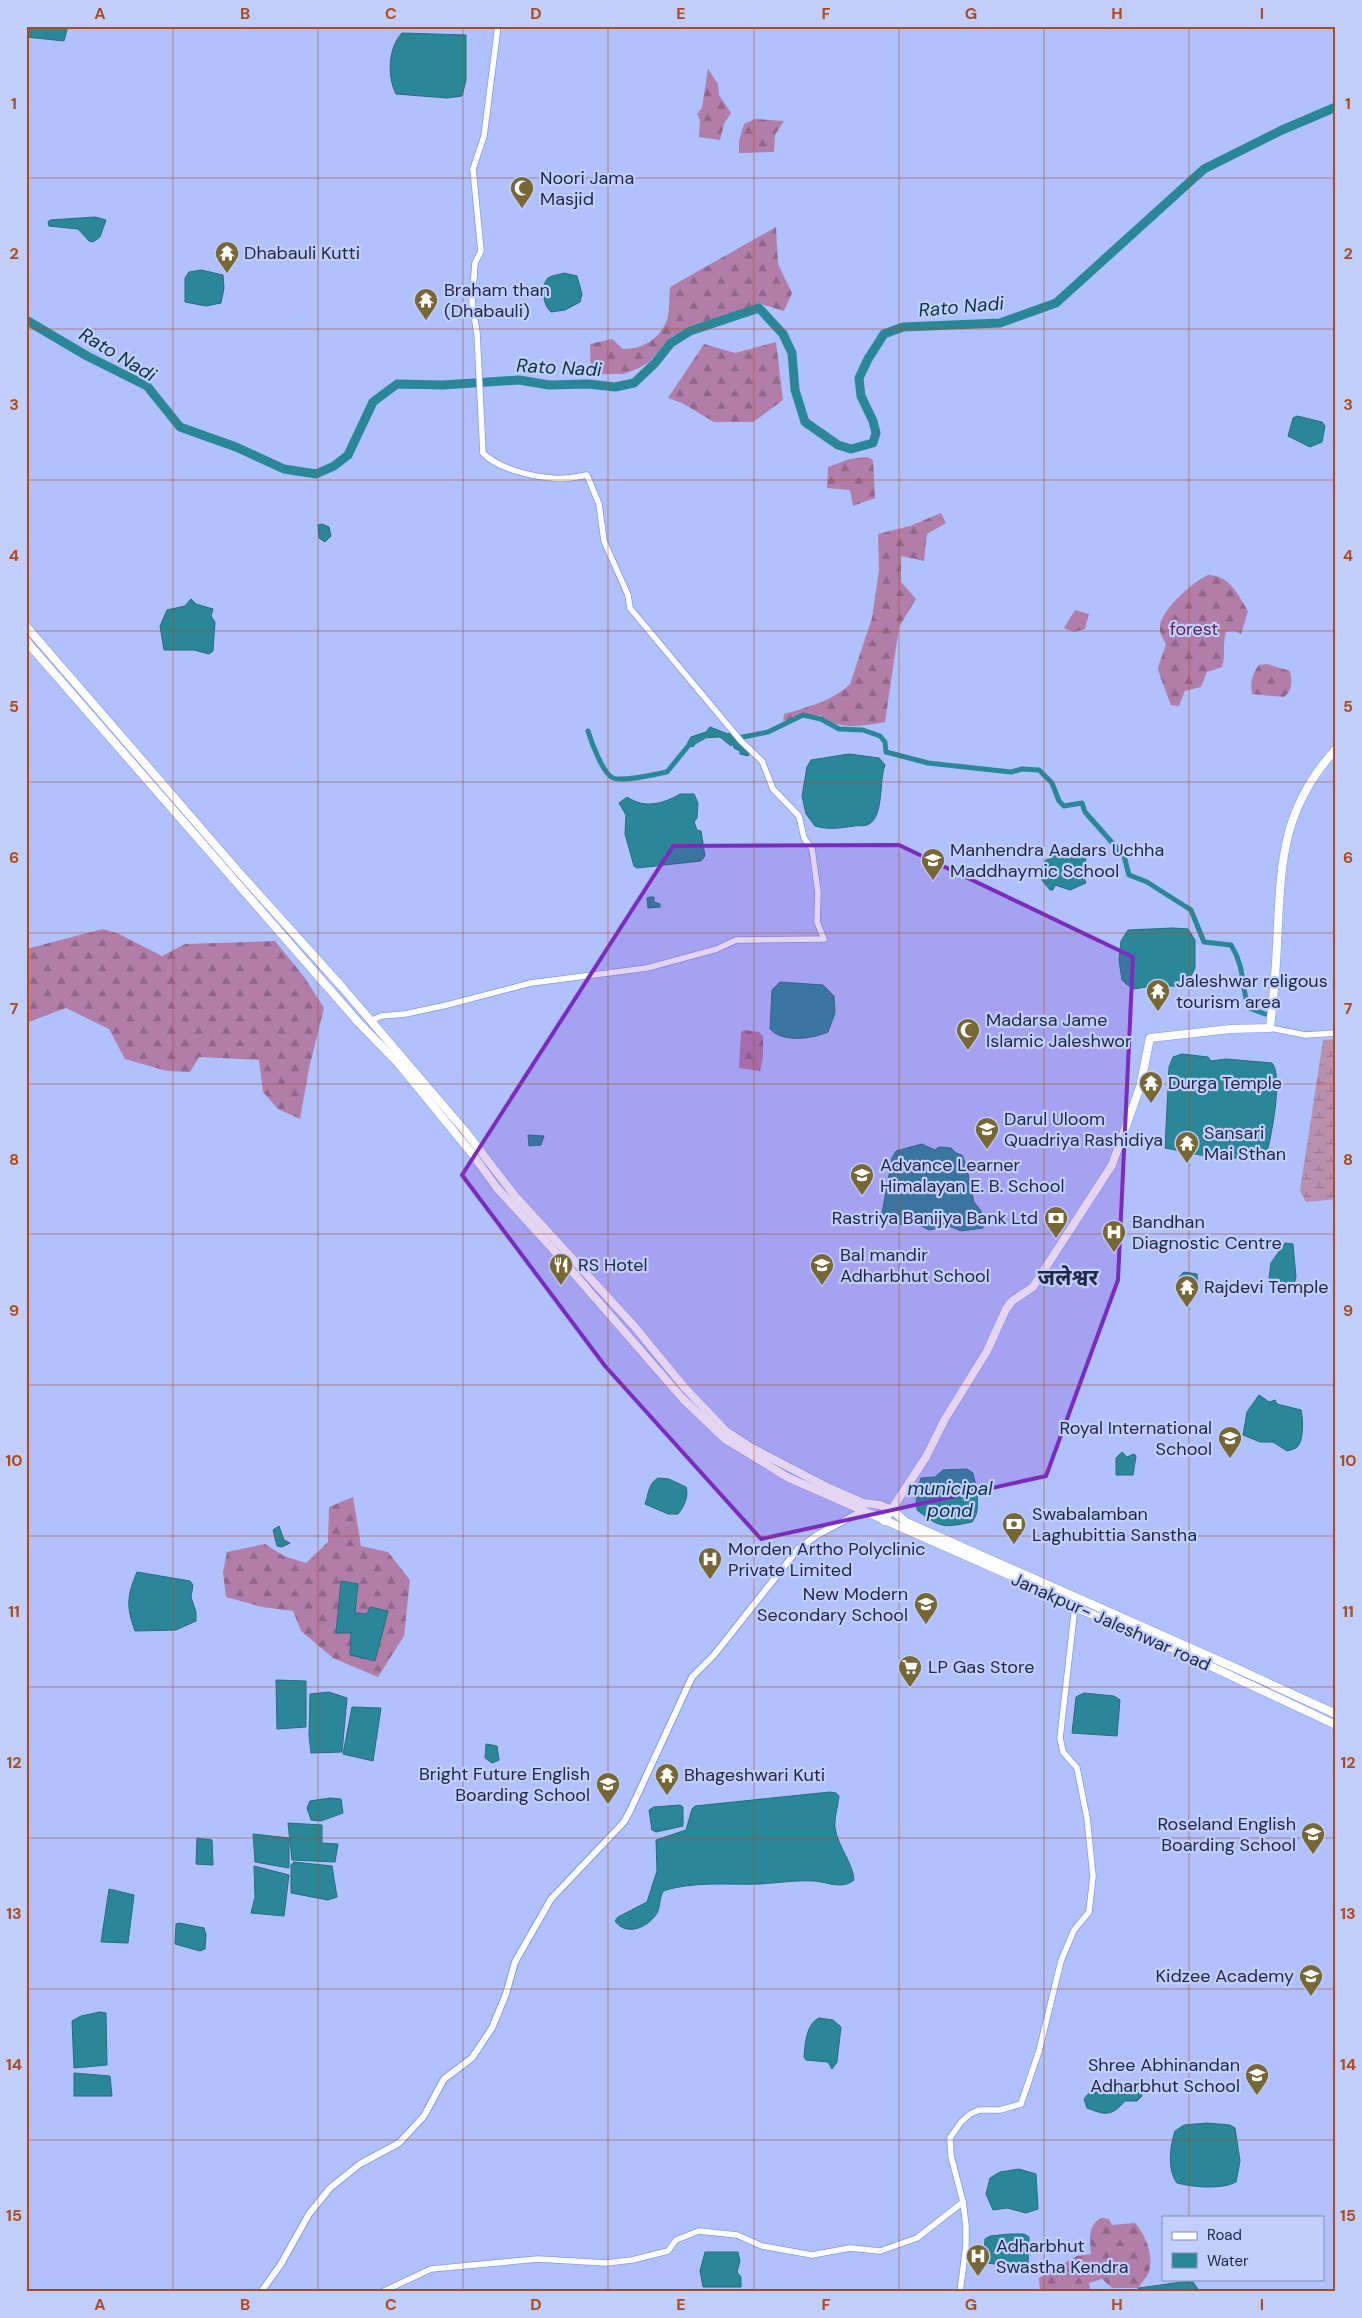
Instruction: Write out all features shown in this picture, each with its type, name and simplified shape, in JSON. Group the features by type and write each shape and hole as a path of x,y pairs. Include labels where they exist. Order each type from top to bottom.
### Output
{"main road":[{"path":"26,626 339,990"},
{"path":"26,641 239,885 371,1021 464,1131 515,1196 634,1326 685,1388 726,1431 752,1448 829,1488 863,1503 880,1505 892,1510 906,1522 1336,1714"},
{"path":"884,1521 987,1351 1006,1309 1012,1301 1033,1287 1113,1162 1140,1087 1150,1038 1270,1028 1282,864 1287,835 1295,810 1308,786 1321,766 1336,749"},
{"name":"Janakpur- Jaleshwar road","path":"339,990 360,1023 397,1062 470,1151 497,1188 708,1426 740,1449 787,1477 1016,1578 1025,1586 1075,1606 1336,1725"},
{"path":"261,2292 281,2264 309,2214 330,2188 360,2164 400,2143 424,2116 444,2079 472,2058 495,2020 506,1994 515,1962 551,1900 624,1822 692,1677 714,1655 798,1549 817,1534 864,1510"}],"street":[{"path":"371,1021 381,1016 405,1014 438,1007 531,983 647,968 717,949 736,940 824,939 817,922 818,892 812,849 804,838 798,816 773,788 762,761 741,741 630,608 628,595 604,541 599,504 587,475 552,478 490,460 483,453 472,303 474,274 480,245 473,169 484,136 498,26"},
{"path":"1270,1028 1305,1035 1336,1033"},
{"path":"960,2292 966,2246 963,2202 951,2156 950,2138 961,2122 970,2114 979,2110 1000,2110 1021,2104 1039,2051 1061,1961 1074,1930 1088,1912 1093,1876 1087,1818 1076,1768 1063,1752 1060,1738 1075,1606"},
{"path":"382,2292 431,2269 538,2258 606,2263 632,2260 668,2251 676,2240 699,2231 738,2235 762,2246 812,2255 850,2248 880,2251 916,2238 963,2202"}],"highlighted area":[{"path":"899,845 1133,957 1118,1280 1046,1476 761,1539 605,1366 462,1175 673,846"}],"green space":[{"path":"708,69 718,84 719,95 731,113 724,124 720,140 699,137 700,120 697,114 702,108"},
{"path":"755,119 784,121 775,135 774,152 739,153 739,141 744,124"},
{"path":"776,227 778,264 792,293 784,311 761,304 690,326 670,338 649,362 639,368 624,374 591,374 590,344 612,339 623,349 630,349 650,342 660,333 667,320 670,287"},
{"path":"776,342 783,400 753,422 714,422 682,403 668,398 704,344 735,353"},
{"path":"867,457 873,460 875,498 853,506 850,490 827,488 828,467 850,459"},
{"path":"941,513 946,523 927,534 924,561 901,556 901,582 916,599 899,627 885,722 851,726 835,723 820,715 783,721 784,714 828,699 850,684 872,618 879,570 878,534 910,526"},
{"name":"forest","path":"1208,575 1222,578 1228,582 1248,611 1241,634 1234,631 1226,632 1222,667 1207,672 1201,687 1185,691 1179,706 1171,705 1158,668 1166,644 1160,631 1160,626 1162,619 1172,604 1195,583"},
{"path":"1075,610 1089,614 1085,629 1074,632 1064,628"},
{"name":"forest","path":"1267,664 1290,671 1291,685 1284,697 1252,694 1251,682 1253,675 1259,665"},
{"path":"103,929 119,934 162,956 185,944 275,941 305,978 324,1008 309,1068 300,1119 278,1109 263,1092 259,1060 199,1057 190,1072 167,1071 125,1059 109,1029 66,1008 26,1023 26,949"},
{"path":"744,1030 759,1032 763,1036 763,1057 760,1071 739,1068 741,1032"},
{"path":"1336,1039 1336,1199 1306,1202 1300,1191 1323,1040"},
{"path":"353,1497 361,1546 388,1552 410,1580 404,1636 378,1677 333,1658 301,1631 293,1611 262,1607 226,1597 223,1572 227,1552 265,1544 284,1556 306,1563 328,1542 329,1507"},
{"path":"1101,2218 1109,2219 1112,2225 1135,2223 1142,2233 1148,2245 1150,2265 1148,2273 1139,2288 1112,2288 1102,2279 1089,2283 1091,2292 1040,2292 1039,2278 1077,2256 1091,2254 1091,2229"}],"water":[{"path":"26,26 68,26 64,41 26,37"},
{"path":"402,33 466,35 466,80 462,96 447,98 396,94 391,79 390,62 394,46"},
{"path":"95,217 106,220 100,237 93,242 89,241 78,229 49,226 48,222 50,220"},
{"path":"201,270 223,275 224,288 221,303 206,306 185,302 185,278 189,272"},
{"path":"564,273 577,276 582,294 580,302 565,310 551,312 544,300 544,286 551,276"},
{"path":"1297,416 1322,422 1325,426 1322,442 1310,447 1288,436 1293,418"},
{"path":"322,524 329,527 331,536 325,542 319,538 318,525"},
{"path":"191,599 196,604 213,609 211,616 215,622 213,651 209,654 194,650 164,650 160,626 167,610 185,606"},
{"path":"710,727 728,734 732,732 734,739 750,752 748,756 740,754 740,751 734,748 733,744 731,746 720,737 699,738 693,747 687,744 691,737 706,732"},
{"path":"849,754 879,758 885,765 877,814 874,820 865,825 835,828 815,826 806,814 802,796 807,767 811,760"},
{"path":"680,794 694,794 698,803 697,818 694,822 697,830 701,831 705,856 701,861 637,868 634,866 625,834 626,815 619,803 627,797 640,803 661,803"},
{"path":"1071,848 1080,851 1086,858 1083,875 1086,883 1070,890 1055,885 1053,890 1050,890 1042,880 1041,869 1046,860 1053,858 1055,851 1061,852"},
{"path":"654,897 654,902 660,904 660,907 648,908 647,898"},
{"path":"1188,929 1195,940 1195,968 1186,986 1152,986 1134,989 1126,984 1122,980 1119,960 1121,941 1128,930"},
{"path":"780,982 823,985 834,996 835,1013 828,1032 806,1038 790,1038 770,1029 772,990"},
{"path":"1182,1054 1208,1057 1211,1061 1226,1059 1272,1063 1277,1079 1277,1091 1268,1148 1258,1154 1232,1158 1165,1148 1169,1067 1173,1057"},
{"path":"528,1135 544,1136 541,1145 529,1146"},
{"path":"922,1144 935,1150 939,1147 951,1148 956,1153 962,1155 974,1202 981,1211 983,1228 961,1231 949,1226 929,1230 915,1223 891,1225 881,1219 892,1158 896,1151"},
{"path":"1285,1243 1293,1244 1296,1277 1293,1288 1282,1289 1269,1278 1271,1263"},
{"path":"1184,1272 1197,1274 1198,1291 1194,1295 1182,1296 1179,1293 1180,1276"},
{"path":"1259,1395 1269,1402 1275,1400 1277,1404 1301,1410 1302,1434 1300,1443 1296,1448 1287,1451 1273,1442 1260,1442 1243,1435 1247,1412"},
{"path":"1122,1452 1127,1457 1134,1454 1136,1456 1133,1475 1116,1475 1116,1458"},
{"name":"municipal pond","path":"967,1469 973,1473 978,1505 972,1522 948,1526 942,1525 917,1510 916,1494 921,1478 935,1477 943,1470"},
{"path":"658,1478 669,1479 686,1487 685,1501 678,1514 668,1514 645,1504 651,1486"},
{"path":"279,1526 284,1540 290,1543 282,1547 277,1546 273,1530"},
{"path":"137,1572 190,1581 193,1585 191,1597 196,1612 196,1621 176,1630 135,1631 130,1615 129,1601 131,1588"},
{"path":"341,1581 358,1584 355,1613 367,1614 370,1607 388,1611 375,1661 350,1655 351,1633 336,1633"},
{"path":"276,1680 306,1681 306,1727 277,1729"},
{"path":"329,1692 347,1698 342,1752 311,1753 309,1736 310,1694"},
{"path":"1084,1693 1114,1696 1120,1700 1117,1736 1072,1733 1076,1697"},
{"path":"352,1707 381,1708 373,1761 343,1754"},
{"path":"486,1744 497,1746 499,1760 492,1763 485,1758"},
{"path":"830,1792 836,1793 839,1796 835,1828 853,1874 854,1880 849,1883 835,1885 814,1881 800,1881 686,1886 663,1891 655,1916 638,1928 626,1929 615,1921 618,1917 647,1902 657,1871 656,1840 686,1830 692,1809 695,1806"},
{"path":"330,1798 341,1799 343,1813 321,1821 311,1820 307,1808 310,1801"},
{"path":"680,1805 683,1807 683,1826 656,1832 652,1830 649,1810 654,1807"},
{"path":"288,1823 322,1825 322,1843 338,1844 335,1862 292,1860"},
{"path":"253,1834 289,1838 289,1868 255,1862"},
{"path":"197,1838 212,1840 213,1865 196,1864"},
{"path":"294,1862 332,1866 337,1897 328,1900 291,1893 291,1865"},
{"path":"254,1866 289,1875 284,1916 251,1913 255,1897"},
{"path":"109,1889 134,1895 128,1943 101,1942"},
{"path":"176,1924 204,1928 206,1935 205,1949 200,1951 175,1944"},
{"path":"100,2012 106,2013 107,2065 74,2068 72,2021 81,2016"},
{"path":"819,2018 833,2020 841,2027 837,2062 832,2069 828,2062 806,2060 804,2057 809,2030 811,2025"},
{"path":"74,2073 110,2076 112,2096 74,2096"},
{"path":"1107,2089 1117,2090 1125,2094 1132,2092 1141,2093 1142,2096 1137,2101 1125,2101 1116,2110 1108,2113 1087,2108 1084,2099 1090,2092"},
{"path":"1207,2123 1230,2125 1235,2128 1240,2161 1236,2182 1230,2185 1215,2187 1199,2187 1177,2183 1172,2172 1170,2158 1175,2131 1184,2125"},
{"path":"1019,2169 1036,2174 1038,2209 1026,2213 1007,2208 993,2210 986,2194 990,2178 1000,2172"},
{"path":"1024,2234 1029,2237 1028,2264 1022,2267 986,2263 984,2257 985,2239 990,2236"},
{"path":"705,2252 738,2252 740,2261 737,2272 741,2277 741,2287 703,2287 700,2271"},
{"path":"1193,2282 1200,2292 1136,2292 1139,2288"}],"waterway":[{"name":"Rato Nadi","path":"26,320 87,356 147,386 180,427 236,447 284,469 316,474 334,466 348,455 373,402 397,384 443,385 519,380 549,385 588,384 615,387 634,383 655,363 671,343 690,331 759,308 783,334 792,353 795,390 805,422 838,445 851,449 873,443 876,433 873,421 861,396 859,378 868,359 884,334 903,327 1000,323 1056,303 1204,169 1282,130 1336,107"},
{"path":"738,738 768,732 803,715 821,719 839,729 863,730 880,736 885,742 886,752 928,763 1011,772 1022,769 1039,770 1052,783 1059,801 1064,806 1082,803 1085,812 1124,856 1129,875 1147,882 1191,910 1204,942 1231,945 1239,962 1249,1008 1265,1014"},
{"path":"588,731 605,770 613,778 618,779 667,772 689,745 707,735"}],"place":[{"name":"Noori Jama Masjid","path":"522,209"},
{"name":"Dhabauli Kutti","path":"227,274"},
{"name":"Braham than (Dhabauli)","path":"426,321"},
{"name":"Manhendra Aadars Uchha Maddhaymic School","path":"933,881"},
{"name":"Jaleshwar religous tourism area","path":"1158,1012"},
{"name":"Madarsa Jame Islamic Jaleshwor","path":"968,1051"},
{"name":"Durga Temple","path":"1151,1104"},
{"name":"Darul Uloom Quadriya Rashidiya","path":"987,1150"},
{"name":"Sansari Mai Sthan","path":"1187,1164"},
{"name":"Advance Learner Himalayan E. B. School","path":"862,1196"},
{"name":"Rastriya Banijya Bank Ltd","path":"1056,1239"},
{"name":"Bandhan Diagnostic Centre","path":"1114,1253"},
{"name":"RS Hotel","path":"561,1286"},
{"name":"Bal mandir Adharbhut School","path":"822,1286"},
{"name":"Rajdevi Temple","path":"1187,1308"},
{"name":"Royal International School","path":"1230,1459"},
{"name":"Swabalamban Laghubittia Sanstha","path":"1014,1545"},
{"name":"Morden Artho Polyclinic Private Limited","path":"710,1580"},
{"name":"New Modern Secondary School","path":"926,1625"},
{"name":"LP Gas Store","path":"910,1688"},
{"name":"Bhageshwari Kuti","path":"667,1796"},
{"name":"Bright Future English Boarding School","path":"608,1805"},
{"name":"Roseland English Boarding School","path":"1313,1855"},
{"name":"Kidzee Academy","path":"1311,1997"},
{"name":"Shree Abhinandan Adharbhut School","path":"1257,2096"},
{"name":"Adharbhut Swastha Kendra","path":"978,2277"}],"district":[{"name":"जलेश्वर","path":"1068,1277"}]}
